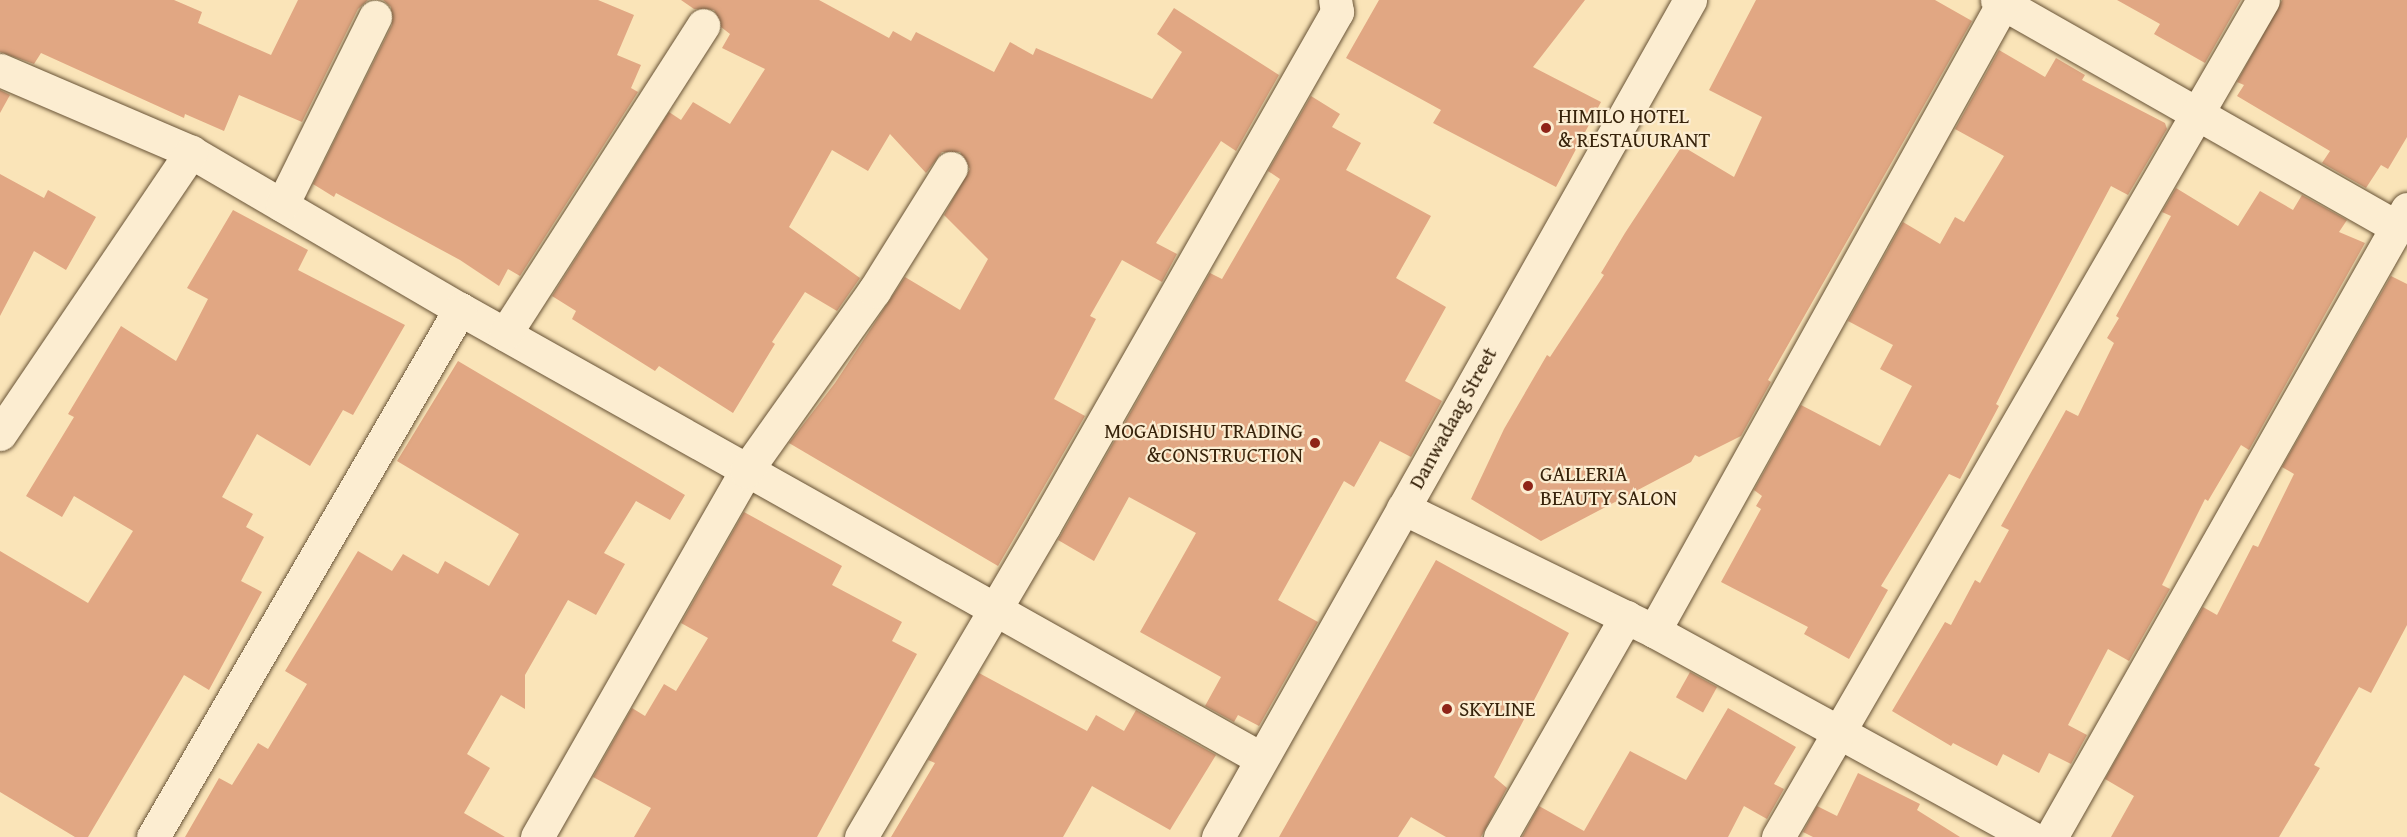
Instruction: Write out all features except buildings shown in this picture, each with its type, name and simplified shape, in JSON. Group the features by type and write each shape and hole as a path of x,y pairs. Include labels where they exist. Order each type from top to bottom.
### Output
{"street":[{"path":"861,837 1337,12 1335,0"},
{"name":"Danwadaag Street","path":"1218,837 1260,758 1690,0"},
{"path":"1778,837 2196,110 2263,0"},
{"path":"1500,837 1640,624 2000,2 2196,110 2402,218 2051,837"},
{"path":"282,205 375,16"},
{"path":"505,334 703,25"},
{"path":"0,70 191,152 460,309 1260,758"},
{"path":"0,434 191,152"},
{"path":"537,837 746,471 873,291 951,168"},
{"path":"153,837 460,309"},
{"path":"1403,508 1640,624 2031,837"}],"place":[{"name":"HIMILO HOTEL & RESTAUURANT","path":"1546,128"},
{"name":"MOGADISHU TRADING &CONSTRUCTION","path":"1315,443"},
{"name":"GALLERIA BEAUTY SALON","path":"1528,486"},
{"name":"SKYLINE","path":"1447,709"}]}
